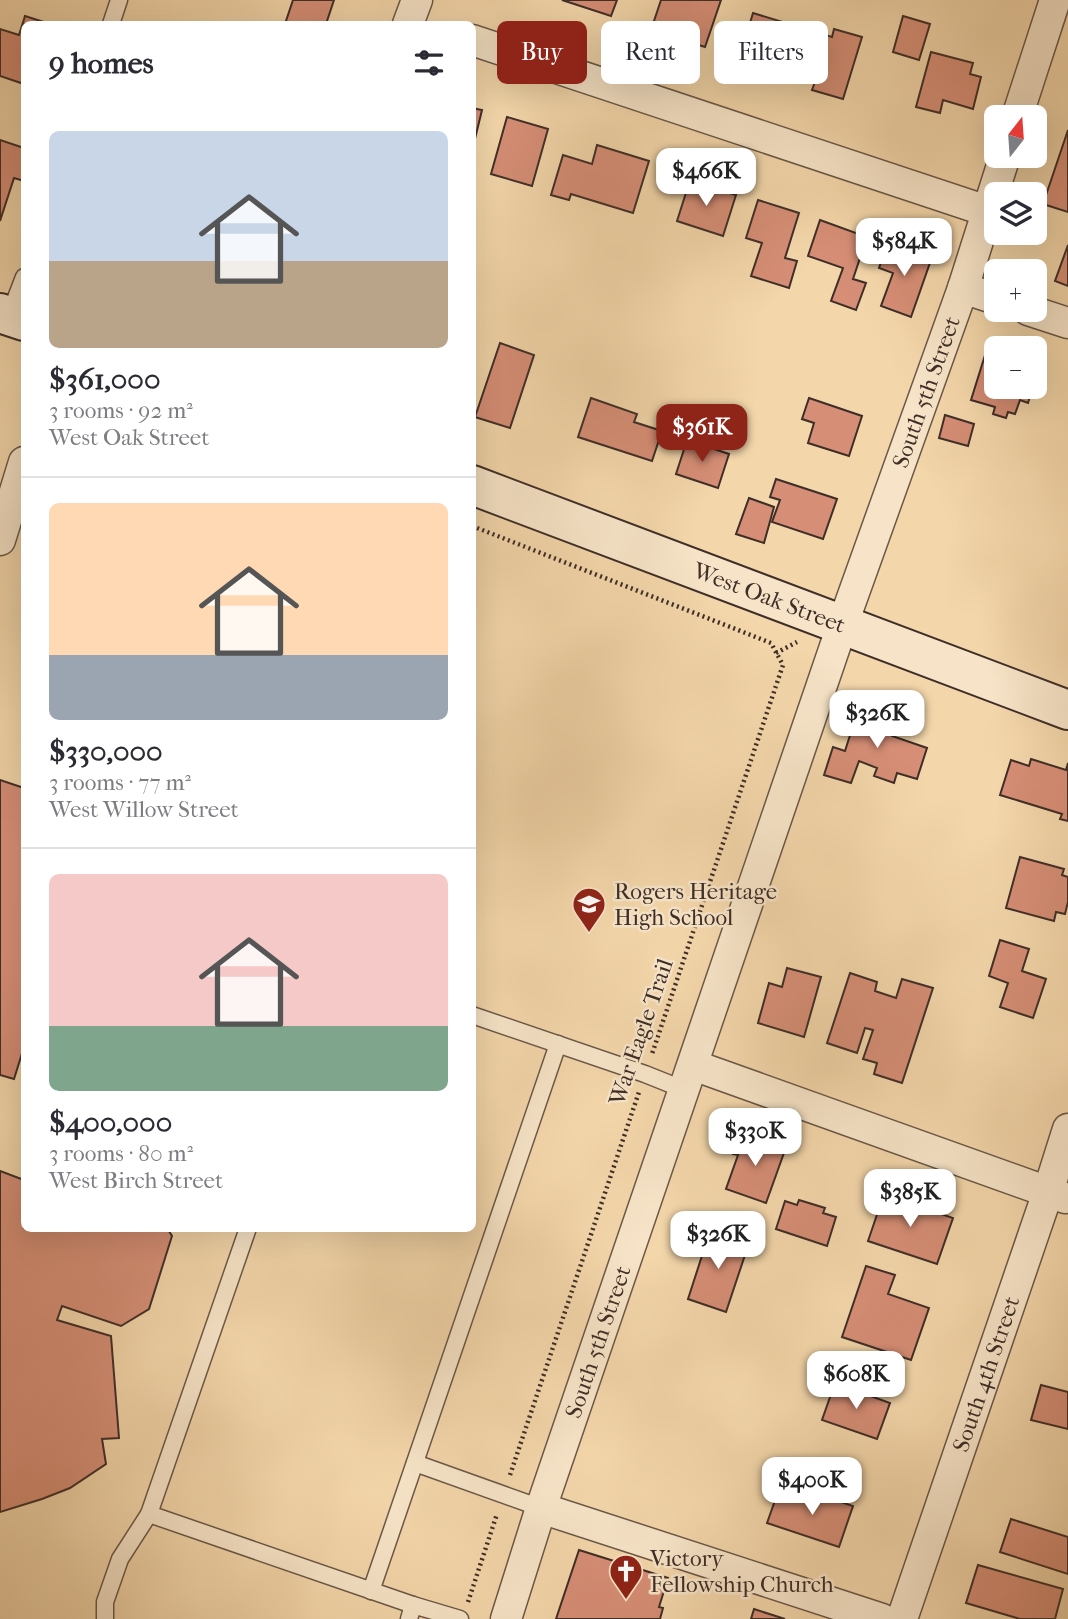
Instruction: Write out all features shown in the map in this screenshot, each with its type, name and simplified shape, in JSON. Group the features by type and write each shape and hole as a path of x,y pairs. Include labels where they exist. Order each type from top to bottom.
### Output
{"street":[{"path":"1021,105 1055,0"},
{"path":"476,41 984,210"},
{"name":"South 5th Street","path":"506,1619 541,1508 842,626 963,288 984,221"},
{"path":"963,288 984,295"},
{"path":"1047,316 1068,323"},
{"path":"0,540 21,472"},
{"name":"West Oak Street","path":"476,487 1068,710"},
{"path":"689,1077 1058,1195"},
{"name":"South 4th Street","path":"902,1619 1058,1195 1068,1129"},
{"path":"541,1508 882,1619"}],"lane":[{"path":"112,21 119,0"},
{"path":"11,317 21,286"},
{"path":"476,1016 645,1074 689,1077"},
{"path":"371,1591 558,1044"},
{"path":"106,1619 105,1602 121,1559 149,1514 247,1232"},
{"path":"415,1463 541,1508"},
{"path":"149,1514 371,1591 411,1612 463,1613"}],"path":[{"path":"476,528 771,643 776,653 801,640"},
{"name":"War Eagle Trail","path":"463,1613 783,665 776,653"}],"building":[{"path":"293,0 334,0 327,21 286,21"},
{"path":"562,0 617,0 611,16"},
{"path":"661,0 721,0 705,47 700,45 700,21 654,21"},
{"path":"753,13 779,21 751,21"},
{"path":"25,16 41,21 23,21"},
{"path":"903,16 930,24 919,60 893,52"},
{"path":"0,29 19,35 21,29 21,83 0,76"},
{"path":"834,29 862,37 843,99 812,90 814,84 828,84 828,36 832,37"},
{"path":"931,52 973,63 970,74 981,77 973,109 943,100 940,113 916,107"},
{"path":"476,109 482,110 476,135"},
{"path":"507,117 548,129 532,186 491,174"},
{"path":"1068,130 1068,212 1047,205 1047,192"},
{"path":"0,140 21,147 21,180 14,178 0,221"},
{"path":"597,145 649,161 633,213 571,194 569,200 551,195 563,155 592,164"},
{"path":"690,180 736,195 723,236 677,221"},
{"path":"758,200 799,213 785,258 797,261 789,288 751,276 762,243 746,238"},
{"path":"820,220 867,237 853,279 866,283 856,310 831,301 843,268 808,256"},
{"path":"888,242 932,257 911,317 881,306 893,273 879,268"},
{"path":"1068,245 1068,286 1055,281"},
{"path":"500,343 534,355 510,428 476,417"},
{"path":"984,358 984,399 1029,399 1028,403 1020,400 1015,414 1008,412 1006,418 993,414 995,407 971,400"},
{"path":"591,398 637,414 634,422 662,431 652,461 578,437"},
{"path":"809,398 862,416 849,456 808,443 814,423 802,419"},
{"path":"945,415 974,424 968,446 939,438"},
{"path":"687,440 729,454 718,488 676,474"},
{"path":"776,479 837,499 823,539 772,522 780,500 770,497"},
{"path":"749,498 774,507 764,543 736,534"},
{"path":"868,705 899,715 892,736 927,748 917,779 897,773 894,783 874,776 877,768 859,761 851,783 824,775 833,747 845,751 852,729 860,732"},
{"path":"1031,759 1066,770 1068,763 1068,821 1060,819 1062,814 1000,795 1011,760 1029,766"},
{"path":"0,780 21,787 21,1057 14,1079 0,1075"},
{"path":"1020,857 1064,869 1062,875 1068,877 1065,914 1056,912 1054,921 1006,908"},
{"path":"1000,940 1029,949 1022,971 1046,979 1033,1018 1000,1007 1008,983 989,976"},
{"path":"787,968 821,977 804,1037 758,1023 769,983 782,987"},
{"path":"850,973 877,982 875,991 896,998 902,979 933,988 902,1083 874,1074 877,1063 863,1059 873,1030 865,1028 857,1053 827,1043"},
{"path":"740,1133 785,1150 766,1203 726,1189 738,1155 733,1154"},
{"path":"0,1171 21,1179 21,1232 170,1232 172,1236 149,1309 121,1326 62,1306 57,1320 111,1336 119,1438 102,1439 106,1464 70,1488 0,1512"},
{"path":"884,1194 953,1218 937,1264 868,1241"},
{"path":"799,1200 825,1208 823,1213 836,1217 827,1246 776,1229 785,1201 797,1205"},
{"path":"710,1231 749,1243 726,1312 688,1299"},
{"path":"866,1266 895,1275 888,1294 929,1308 911,1360 842,1337"},
{"path":"835,1383 890,1403 877,1439 822,1420"},
{"path":"1041,1385 1068,1392 1068,1429 1031,1420"},
{"path":"806,1490 853,1506 839,1547 767,1523 778,1492 802,1501"},
{"path":"1011,1519 1068,1537 1068,1574 1000,1552"},
{"path":"579,1550 668,1578 659,1607 663,1608 660,1619 556,1619"},
{"path":"978,1565 1063,1589 1055,1619 1020,1619 966,1603"},
{"path":"754,1609 785,1619 751,1619"}],"place":[{"name":"Rogers Heritage High School","path":"589,934"},
{"name":"Victory Fellowship Church","path":"626,1601"}]}
